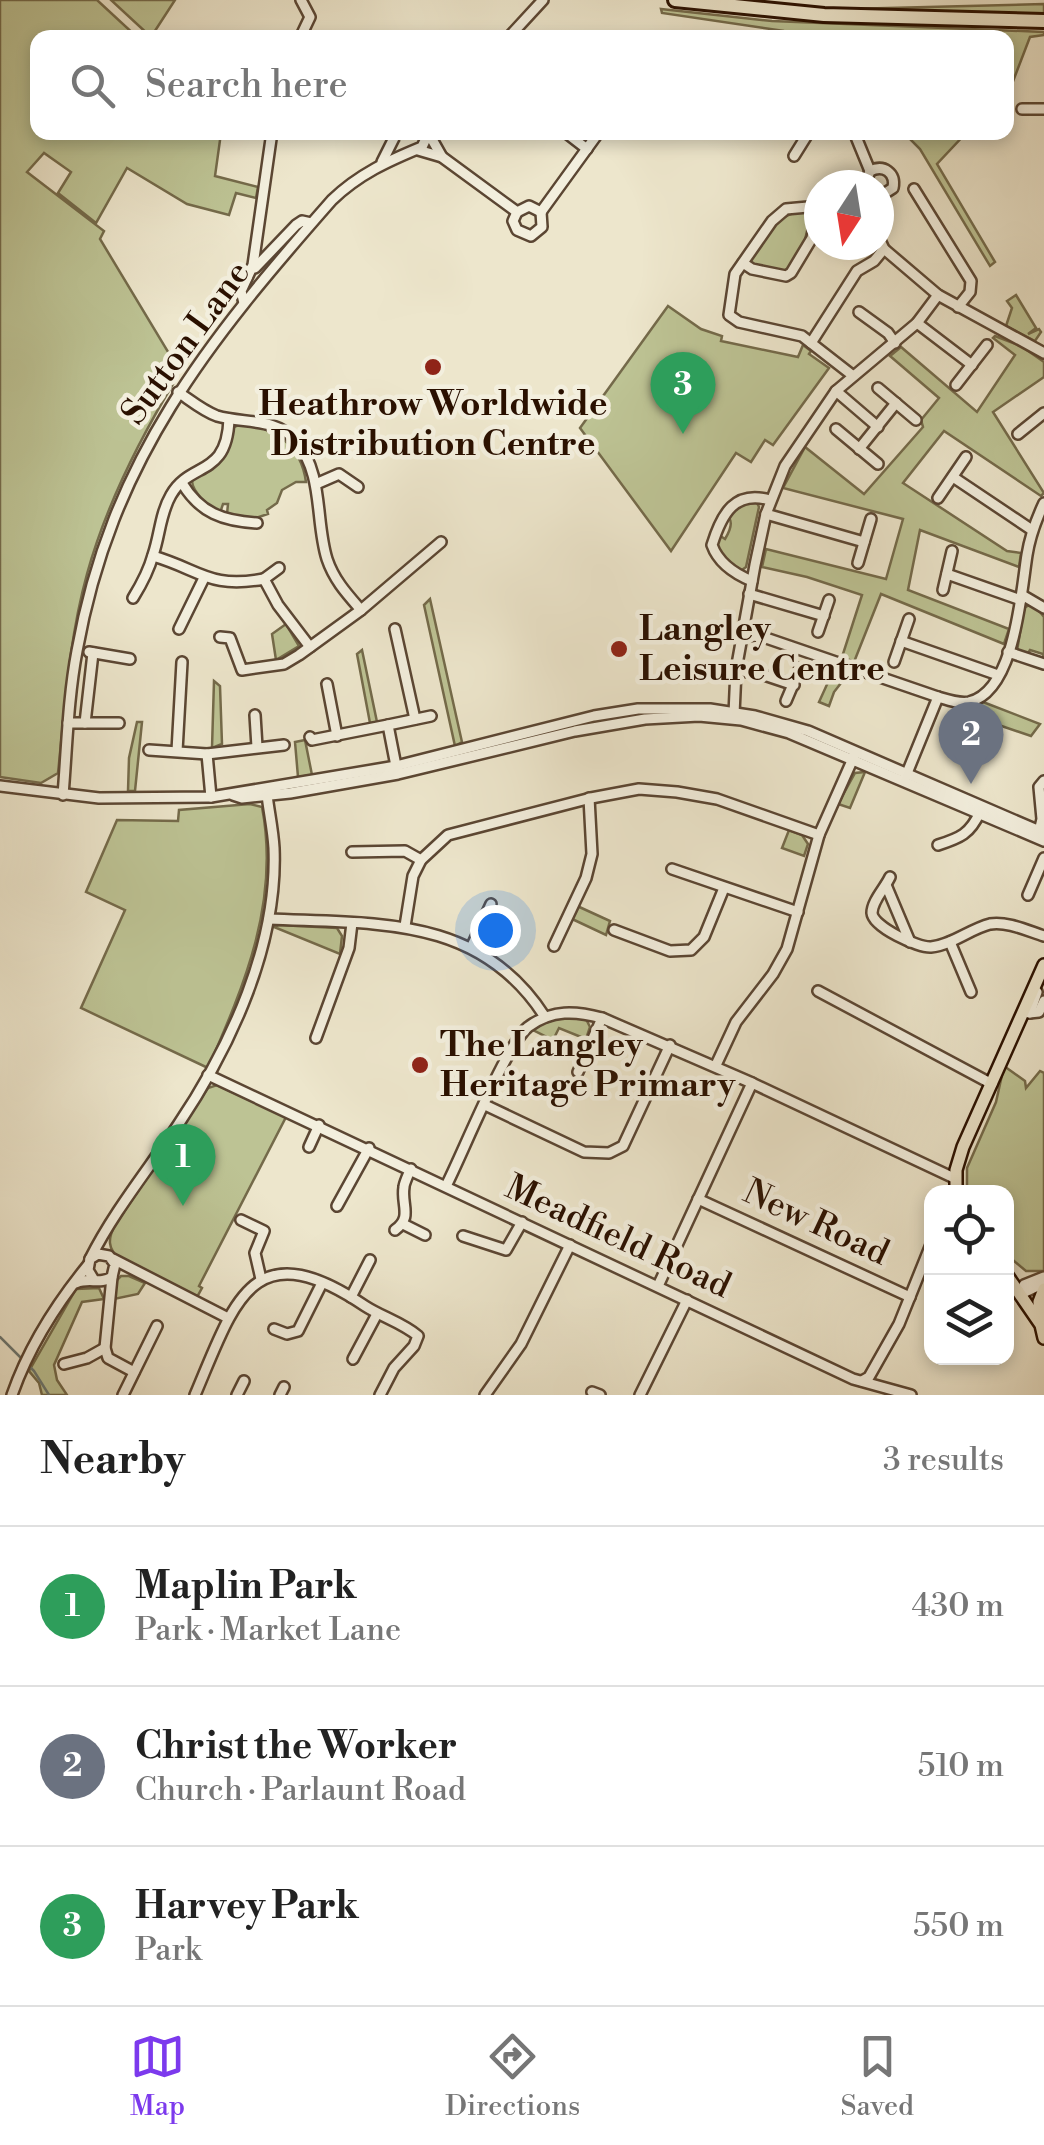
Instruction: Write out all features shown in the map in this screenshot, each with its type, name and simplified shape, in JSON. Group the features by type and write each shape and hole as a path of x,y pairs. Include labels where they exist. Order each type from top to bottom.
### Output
{"highway":[{"path":"674,0 805,14 1044,21"}],"main road":[{"path":"955,1185 964,1147 1027,1014 1044,965"},
{"path":"1007,1275 1039,1307"},
{"path":"1013,1275 1043,1332"},
{"path":"1043,1332 1039,1307 1044,1283"}],"street":[{"path":"302,0 310,18 304,30"},
{"path":"515,30 542,1"},
{"path":"1022,109 1044,109"},
{"path":"250,274 271,140"},
{"name":"Sutton Lane","path":"382,162 392,140"},
{"path":"396,140 399,146 442,157 516,212"},
{"path":"414,150 427,140"},
{"path":"433,140 442,157"},
{"path":"575,140 586,149"},
{"path":"516,212 517,230 530,236 542,227 541,212 593,140"},
{"path":"794,156 804,140"},
{"path":"857,140 870,170"},
{"name":"Sutton Lane","path":"64,795 77,650 96,564 144,448 178,392 244,303 312,223 350,183 382,162 414,150"},
{"path":"914,188 971,280 970,292 958,307"},
{"path":"516,212 529,206 541,212"},
{"path":"804,207 786,209 772,221 735,274 729,315 739,322 802,336 852,375"},
{"path":"244,303 241,291 250,274 276,243 300,222 312,223"},
{"path":"258,230 276,243"},
{"path":"744,263 752,269 786,276 804,251"},
{"path":"894,258 938,295 1044,353"},
{"path":"811,343 857,270 875,260"},
{"path":"734,715 736,670 749,594 766,514 785,466 836,391 917,324 938,295"},
{"path":"859,312 888,333 895,343"},
{"path":"917,324 972,364"},
{"path":"956,385 986,345"},
{"path":"878,388 916,420"},
{"path":"836,391 878,426"},
{"path":"178,392 211,414 254,420 284,431 297,442 316,484 327,558 340,586 361,610"},
{"path":"858,449 896,403"},
{"path":"1018,434 1040,416 1044,430"},
{"path":"124,589 134,595 153,556 162,513 173,491 223,452 229,419"},
{"path":"836,429 878,464"},
{"path":"938,498 966,458"},
{"path":"316,484 338,474 358,487"},
{"path":"953,477 1037,525"},
{"path":"182,483 217,518 257,524"},
{"path":"752,581 737,575 712,545 737,500 747,496 770,500"},
{"path":"741,634 766,638 938,697 967,702 991,688 1008,652 1044,503"},
{"path":"766,514 864,542"},
{"path":"858,563 871,519"},
{"path":"229,635 242,670 284,664 361,610 441,542"},
{"path":"943,590 952,551"},
{"path":"153,556 204,578 240,584 264,580 279,568"},
{"path":"947,574 1044,608"},
{"path":"179,629 204,578"},
{"path":"264,580 310,647"},
{"path":"749,594 824,616"},
{"path":"818,632 829,600"},
{"path":"894,662 909,619"},
{"path":"395,630 415,719"},
{"path":"901,641 998,675"},
{"path":"77,650 130,660"},
{"path":"1008,652 1044,664"},
{"path":"85,723 92,653"},
{"path":"177,752 182,662"},
{"path":"786,701 800,668"},
{"path":"736,670 794,685"},
{"path":"328,684 337,736"},
{"path":"905,778 938,697"},
{"path":"0,786 64,795 211,798 266,792 397,770 594,716 672,708 798,728 1041,836 1039,787 1044,781"},
{"path":"254,715 257,747"},
{"path":"310,737 312,740 337,736 432,716"},
{"path":"68,722 119,723"},
{"path":"388,726 397,770"},
{"path":"149,750 208,754 284,745"},
{"path":"208,754 211,798"},
{"path":"716,1065 736,1022 787,949 819,836 854,755"},
{"path":"404,926 421,860 448,835 589,798 638,789 677,792 717,800 819,836"},
{"path":"12,1395 20,1372 89,1262 108,1223 179,1124 208,1075 253,977 269,920 274,847 266,792"},
{"path":"554,946 586,878 592,854 589,798"},
{"path":"938,845 972,830 980,810"},
{"path":"352,852 405,851 421,860"},
{"path":"1028,895 1044,858"},
{"path":"672,869 798,912"},
{"path":"910,942 888,881 872,911 874,918 879,925 910,942 932,947 991,924 1044,936"},
{"path":"614,930 670,951 691,950 704,936 724,888"},
{"path":"471,948 491,904"},
{"path":"269,920 404,926 433,932 505,968 532,996 545,1017"},
{"path":"316,1038 349,948 352,923"},
{"path":"950,942 971,992"},
{"path":"818,991 992,1084"},
{"path":"1027,1014 1038,1012 1044,1001"},
{"path":"446,1186 510,1052 526,1029 545,1017 576,1011 716,1065 954,1178"},
{"path":"578,1072 602,1018"},
{"path":"485,1105 584,1152 608,1153 623,1146 670,1045"},
{"name":"Meadfield Road","path":"208,1075 862,1381 911,1395"},
{"path":"658,1286 752,1084"},
{"path":"309,1147 319,1125"},
{"path":"338,1206 369,1148"},
{"path":"411,1169 404,1186 407,1210 399,1227 425,1235"},
{"name":"New Road","path":"698,1199 910,1296"},
{"path":"241,1220 264,1231 255,1252 261,1280"},
{"path":"463,1236 506,1250 522,1222"},
{"path":"108,1223 105,1245 111,1258 106,1278 109,1294 104,1348 108,1358 134,1372"},
{"path":"485,1395 522,1344 570,1244"},
{"path":"89,1262 98,1254 111,1258 228,1318"},
{"path":"351,1297 370,1260"},
{"path":"89,1262 106,1278"},
{"path":"862,1381 869,1377 924,1262"},
{"path":"72,1285 134,1270"},
{"path":"195,1395 228,1318 261,1280 277,1273 296,1272 351,1297 418,1336 380,1395"},
{"path":"274,1329 287,1334 298,1331 322,1283"},
{"path":"1024,1291 1044,1283"},
{"path":"640,1395 687,1300"},
{"path":"353,1359 377,1314"},
{"path":"123,1395 157,1326"},
{"path":"64,1364 88,1358 104,1348"},
{"path":"237,1395 244,1381"}],"green space":[{"path":"0,0 97,0 129,30 30,30 30,140 220,140 215,176 258,187 256,198 236,193 229,215 187,204 127,168 96,223 58,193 71,172 44,153 27,172 104,231 100,239 179,370 174,373 176,379 125,473 95,548 72,648 58,773 41,783 0,777"},
{"path":"111,0 175,0 156,30 143,30"},
{"path":"1044,4 1044,17 847,9"},
{"path":"661,9 772,21 995,30 777,30 662,13"},
{"path":"1014,31 1044,32 1030,37 1014,79"},
{"path":"911,140 959,140 937,164 995,262 990,266"},
{"path":"804,211 804,245 787,273 751,266 749,260 774,225"},
{"path":"1016,295 1036,328 1028,334 1039,329 1041,332 1035,341 1006,326 1012,308 1007,301"},
{"path":"668,306 701,329 722,336 721,341 798,357 803,345 829,368 773,445 765,440 751,462 736,453 671,551 580,428"},
{"path":"995,336 1021,346 1044,362 1044,377 993,412 1044,493 1041,496 944,431 903,483 1007,551 1021,553 1019,567 920,530 908,590 1009,629 1004,644 881,594 854,662 842,657 862,595 762,567 766,549 886,579 903,519 783,488 805,447 864,494 923,427 921,420 939,398 890,356 901,347 977,412 1015,355"},
{"path":"241,424 265,429 284,440 299,458 306,482 296,482 282,490 268,514 250,520 227,514 228,504 223,504 220,513 211,508 192,484 196,475 222,457 234,427"},
{"path":"755,498 759,507 746,567 738,573 716,553 719,535 725,539 731,526 729,518 739,503"},
{"path":"430,599 462,742 455,746 424,605"},
{"path":"1033,603 1044,617 1044,660 1043,654 1017,651 1024,608"},
{"path":"286,624 299,646 276,660 272,634"},
{"path":"362,650 377,722 370,723 357,654"},
{"path":"834,669 848,674 829,706 819,702"},
{"path":"214,681 220,686 222,744 212,748"},
{"path":"983,702 1040,724 1031,736 975,717 978,704"},
{"path":"137,722 142,722 135,791 128,791 129,758"},
{"path":"305,740 312,775 298,777 295,742"},
{"path":"865,772 850,808 838,804 855,773"},
{"path":"250,804 262,807 266,842 263,909 235,1005 208,1068 81,1008 125,910 86,892 117,820 178,821 179,810"},
{"path":"789,830 802,835 808,844 804,856 782,848"},
{"path":"575,905 610,921 606,935 570,918"},
{"path":"274,927 337,928 342,936 340,954"},
{"path":"560,1017 586,1019 590,1027 586,1039 559,1028 553,1040 533,1030"},
{"path":"1004,1066 1025,1081 1026,1088 1040,1071 1044,1073 1044,1271 1026,1271 1014,1261 1014,1185 967,1185 967,1168 996,1102"},
{"path":"217,1085 286,1117 199,1286 202,1288 197,1297 120,1259 110,1239 115,1225 208,1088"},
{"path":"121,1276 145,1283 138,1294 114,1299 116,1281"},
{"path":"99,1288 104,1299 82,1302 54,1365 57,1380 67,1395 42,1395 39,1383 29,1371 76,1289"}],"waterway":[{"path":"0,1337 34,1371 49,1395"}],"place":[{"name":"Heathrow Worldwide Distribution Centre","path":"433,367"},
{"name":"Harvey Park","path":"683,434"},
{"name":"Langley Leisure Centre","path":"619,649"},
{"name":"Christ the Worker","path":"971,784"},
{"name":"The Langley Heritage Primary","path":"420,1065"},
{"name":"Maplin Park","path":"183,1206"}]}
